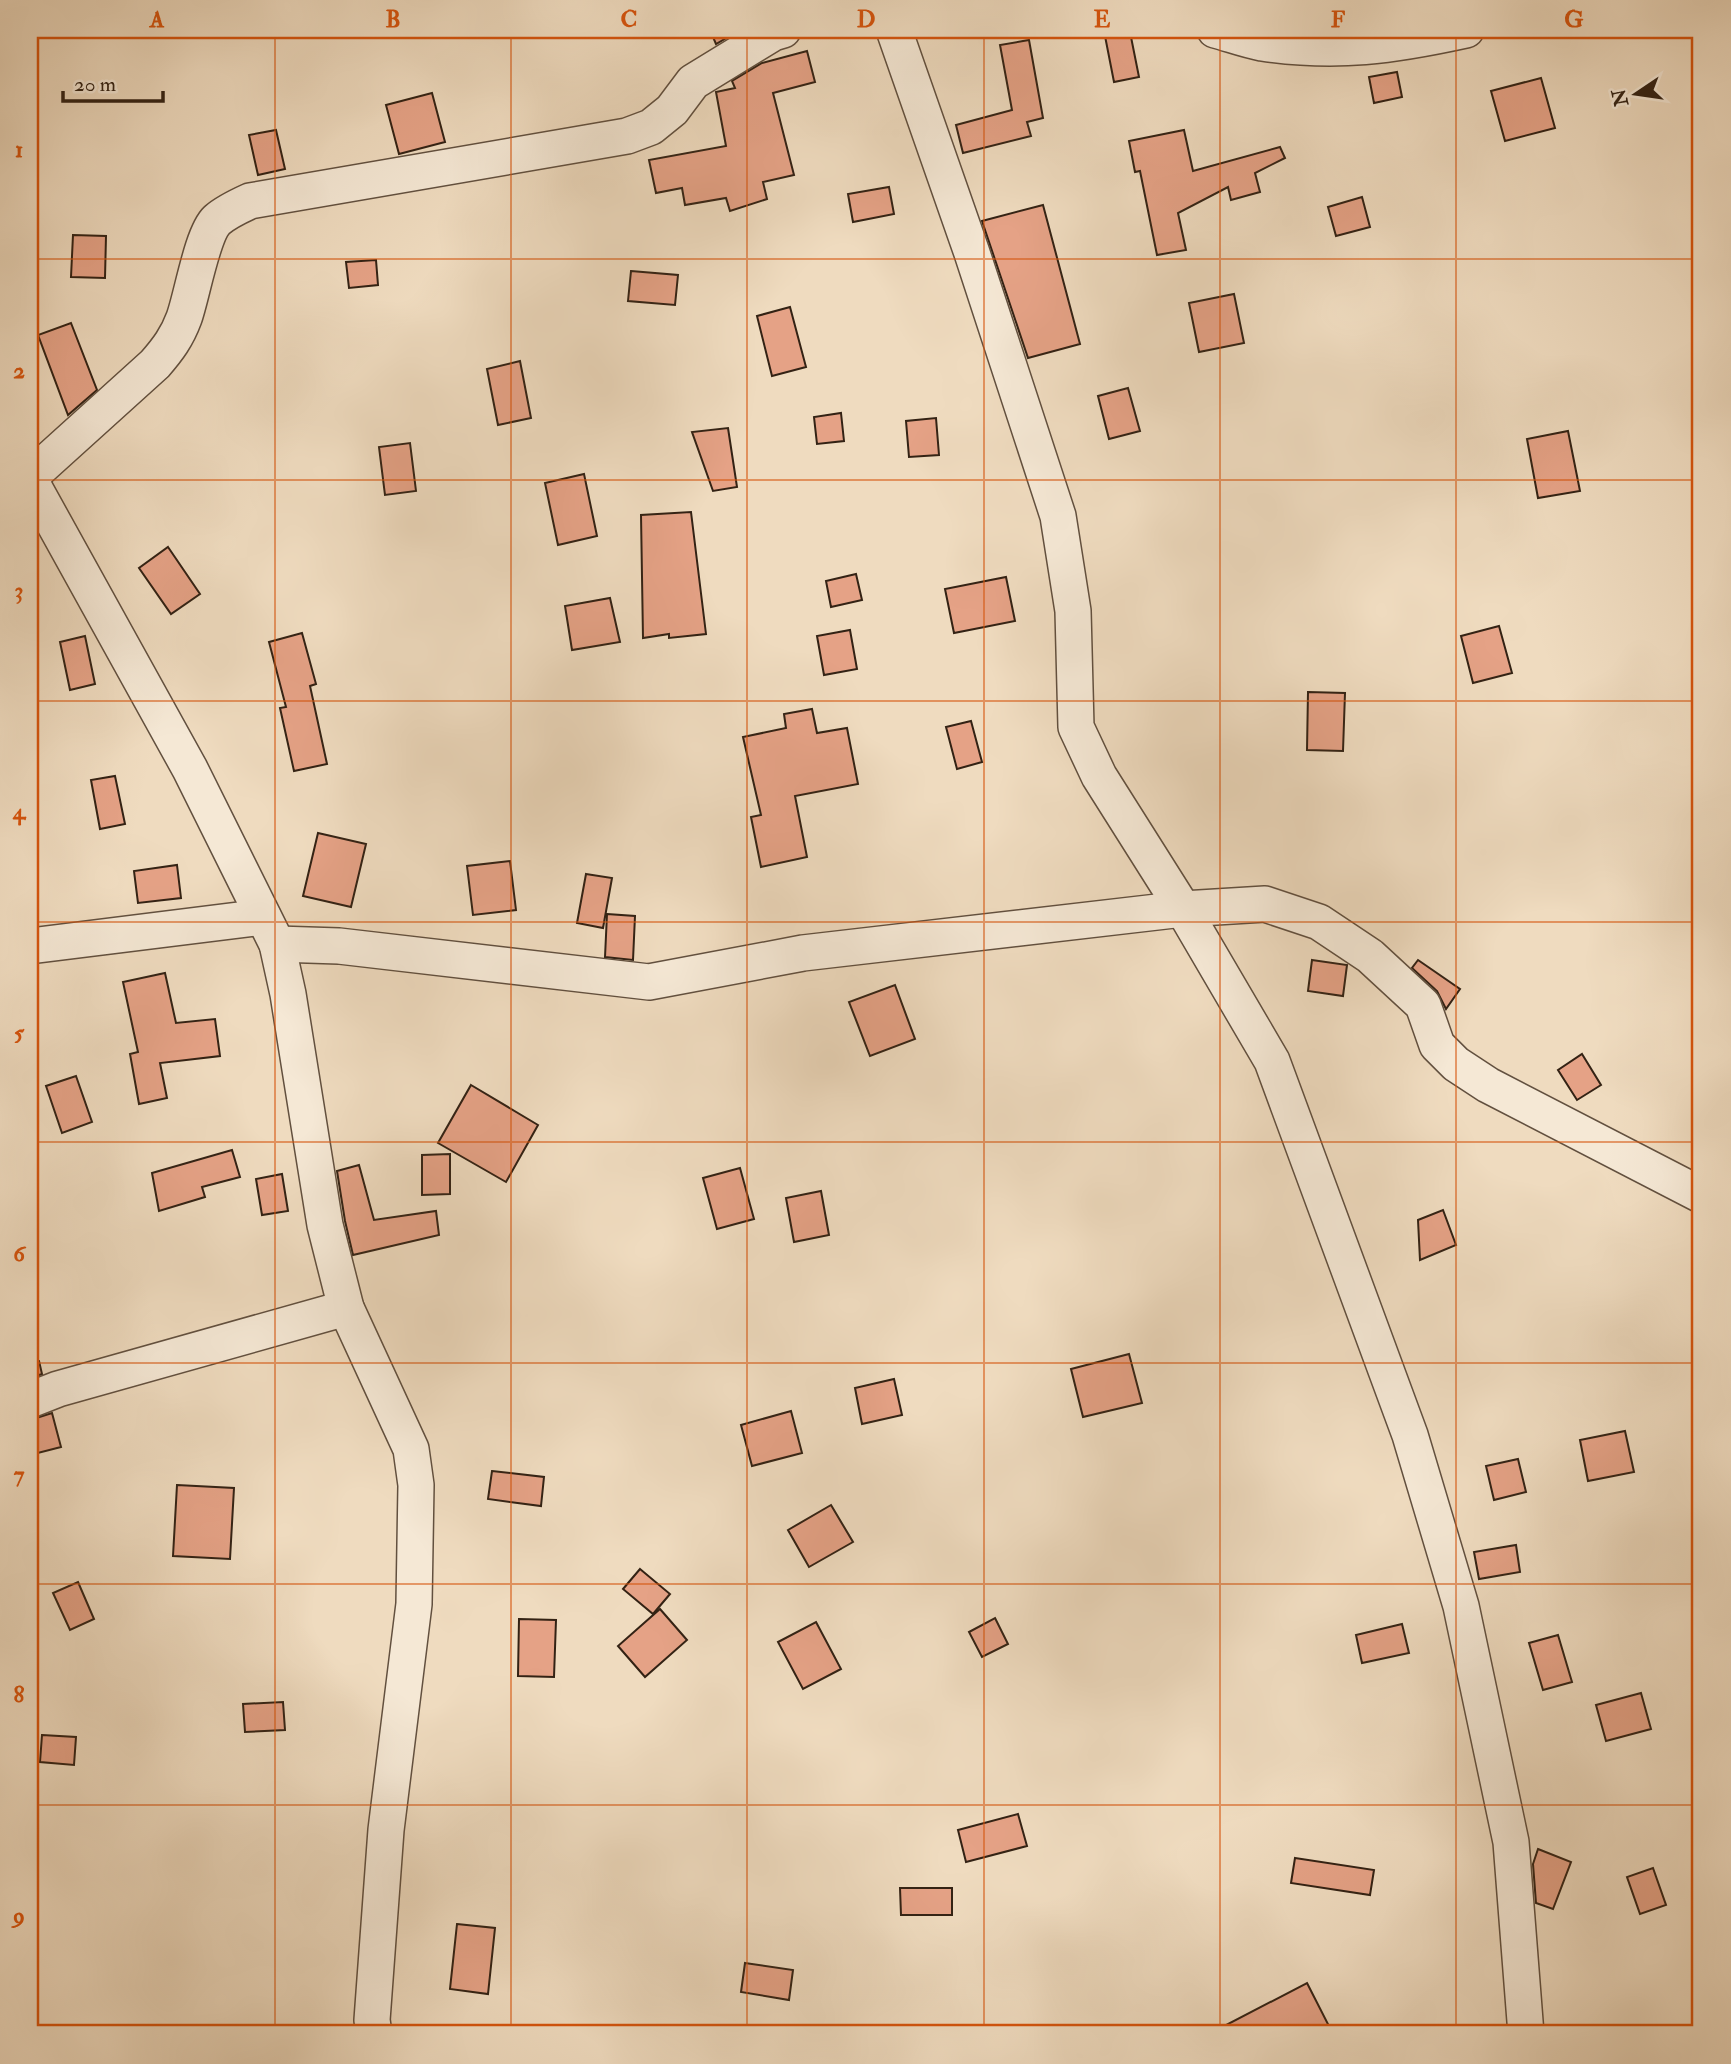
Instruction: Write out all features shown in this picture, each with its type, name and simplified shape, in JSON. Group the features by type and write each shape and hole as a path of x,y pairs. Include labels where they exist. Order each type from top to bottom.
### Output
{"street":[{"path":"374,2034 372,2020 386,1830 414,1604 416,1485 411,1449 346,1308 325,1225 288,995 270,930 190,769 30,478 155,364 173,344 215,221 233,209 250,201 627,136 651,127 672,110 693,82 783,30"},
{"path":"894,30 972,253 1058,516 1073,611 1076,727 1099,776 1183,909 1272,1061 1414,1448 1461,1606 1511,1842 1527,2034"},
{"path":"1215,30 1259,42 1337,49 1405,44 1466,30"},
{"path":"30,946 270,930 339,946 649,982 803,953 1183,909 1265,904 1319,922 1370,956 1423,1005 1437,1045 1456,1065 1488,1085 1701,1195"},
{"path":"30,1400 346,1308"}],"building":[{"path":"710,30 740,30 716,44"},
{"path":"1130,32 1139,77 1114,82 1105,36"},
{"path":"1029,40 1043,118 1027,122 1031,136 963,153 956,125 1012,110 1000,45"},
{"path":"807,51 815,82 773,93 794,175 763,182 767,199 730,211 726,198 685,205 682,188 656,193 649,160 726,146 716,92 735,88 732,81 762,63"},
{"path":"1397,72 1402,97 1374,103 1369,77"},
{"path":"1541,78 1555,128 1505,141 1491,91"},
{"path":"432,93 445,142 399,154 386,105"},
{"path":"276,130 285,169 258,175 249,135"},
{"path":"1184,130 1193,171 1280,147 1285,158 1255,173 1260,192 1231,200 1228,187 1178,213 1186,250 1157,255 1140,171 1135,172 1129,141"},
{"path":"889,187 894,214 853,222 848,194"},
{"path":"1362,197 1370,227 1336,236 1328,207"},
{"path":"1043,205 1080,344 1028,358 982,221"},
{"path":"73,235 106,236 105,278 71,277"},
{"path":"376,260 378,285 349,288 346,262"},
{"path":"631,271 678,275 675,305 628,301"},
{"path":"1234,294 1244,343 1199,352 1189,303"},
{"path":"790,307 806,367 772,376 757,316"},
{"path":"71,323 97,390 68,415 38,335"},
{"path":"520,361 531,418 498,425 487,369"},
{"path":"1128,388 1140,431 1109,439 1098,396"},
{"path":"841,413 844,441 817,444 814,417"},
{"path":"936,418 939,455 909,457 906,421"},
{"path":"728,428 737,487 713,491 692,432"},
{"path":"1568,431 1580,491 1538,498 1527,439"},
{"path":"410,443 416,491 385,495 379,447"},
{"path":"584,474 597,536 558,545 545,483"},
{"path":"691,512 706,634 669,638 669,634 643,638 641,515"},
{"path":"168,547 200,594 171,614 139,568"},
{"path":"856,574 862,600 831,607 826,581"},
{"path":"1006,577 1015,621 954,633 945,589"},
{"path":"610,598 620,642 572,650 565,606"},
{"path":"1499,626 1512,673 1473,683 1461,636"},
{"path":"850,630 857,669 824,675 817,636"},
{"path":"302,633 316,684 310,686 327,764 294,771 280,708 286,707 269,642"},
{"path":"85,636 95,684 70,690 60,642"},
{"path":"1308,692 1345,693 1343,751 1307,750"},
{"path":"812,709 817,733 847,728 858,784 795,796 807,857 761,867 751,817 761,815 743,737 786,728 784,714"},
{"path":"971,721 982,762 957,769 946,727"},
{"path":"115,776 125,824 100,829 91,780"},
{"path":"318,833 366,844 351,907 303,896"},
{"path":"510,861 516,910 473,915 467,866"},
{"path":"177,865 181,898 138,903 134,871"},
{"path":"586,874 612,878 603,928 577,923"},
{"path":"607,914 635,916 633,960 605,957"},
{"path":"1312,960 1347,965 1343,996 1308,991"},
{"path":"1418,960 1460,989 1446,1009 1437,991 1412,968"},
{"path":"165,973 176,1023 215,1019 220,1056 160,1063 167,1098 139,1104 130,1054 138,1052 123,982"},
{"path":"895,985 915,1039 870,1056 849,1002"},
{"path":"1582,1054 1601,1085 1577,1100 1558,1070"},
{"path":"76,1076 92,1122 62,1133 46,1086"},
{"path":"471,1085 538,1125 506,1182 438,1143"},
{"path":"232,1150 240,1177 202,1187 205,1197 159,1211 152,1173"},
{"path":"450,1154 450,1194 422,1195 422,1155"},
{"path":"359,1165 374,1220 436,1211 439,1235 353,1255 337,1171"},
{"path":"740,1168 754,1219 717,1229 703,1178"},
{"path":"282,1174 288,1211 262,1215 256,1179"},
{"path":"821,1191 829,1235 794,1242 786,1198"},
{"path":"1443,1210 1456,1245 1420,1260 1418,1220"},
{"path":"1129,1354 1142,1403 1083,1417 1071,1369"},
{"path":"39,1361 42,1374 30,1378 30,1362"},
{"path":"894,1379 902,1415 862,1424 855,1388"},
{"path":"791,1411 802,1453 752,1466 741,1425"},
{"path":"52,1413 61,1447 30,1455 30,1420"},
{"path":"1625,1431 1634,1472 1588,1481 1580,1440"},
{"path":"1518,1459 1526,1492 1494,1500 1486,1466"},
{"path":"492,1471 544,1477 541,1506 488,1499"},
{"path":"177,1485 234,1488 230,1559 173,1556"},
{"path":"831,1505 853,1542 809,1567 788,1530"},
{"path":"1516,1545 1520,1572 1479,1579 1474,1552"},
{"path":"640,1569 670,1594 653,1614 623,1589"},
{"path":"78,1582 94,1619 70,1630 53,1593"},
{"path":"660,1609 687,1640 645,1677 618,1646"},
{"path":"995,1618 1008,1644 982,1657 969,1632"},
{"path":"519,1619 556,1620 554,1677 518,1676"},
{"path":"816,1622 841,1669 803,1689 778,1642"},
{"path":"1402,1624 1409,1653 1362,1663 1356,1635"},
{"path":"1558,1635 1572,1682 1543,1690 1529,1643"},
{"path":"1641,1693 1651,1729 1606,1741 1596,1705"},
{"path":"283,1702 285,1730 245,1732 243,1704"},
{"path":"42,1735 76,1737 74,1765 40,1762"},
{"path":"1018,1814 1027,1846 966,1862 958,1830"},
{"path":"1538,1849 1571,1862 1553,1909 1536,1903 1533,1864"},
{"path":"1295,1858 1374,1870 1370,1895 1291,1883"},
{"path":"1653,1868 1666,1905 1640,1914 1627,1877"},
{"path":"900,1888 952,1888 952,1915 901,1915"},
{"path":"457,1924 495,1928 488,1994 450,1989"},
{"path":"745,1963 793,1970 789,2000 741,1992"},
{"path":"1307,1983 1333,2034 1209,2034"}]}
